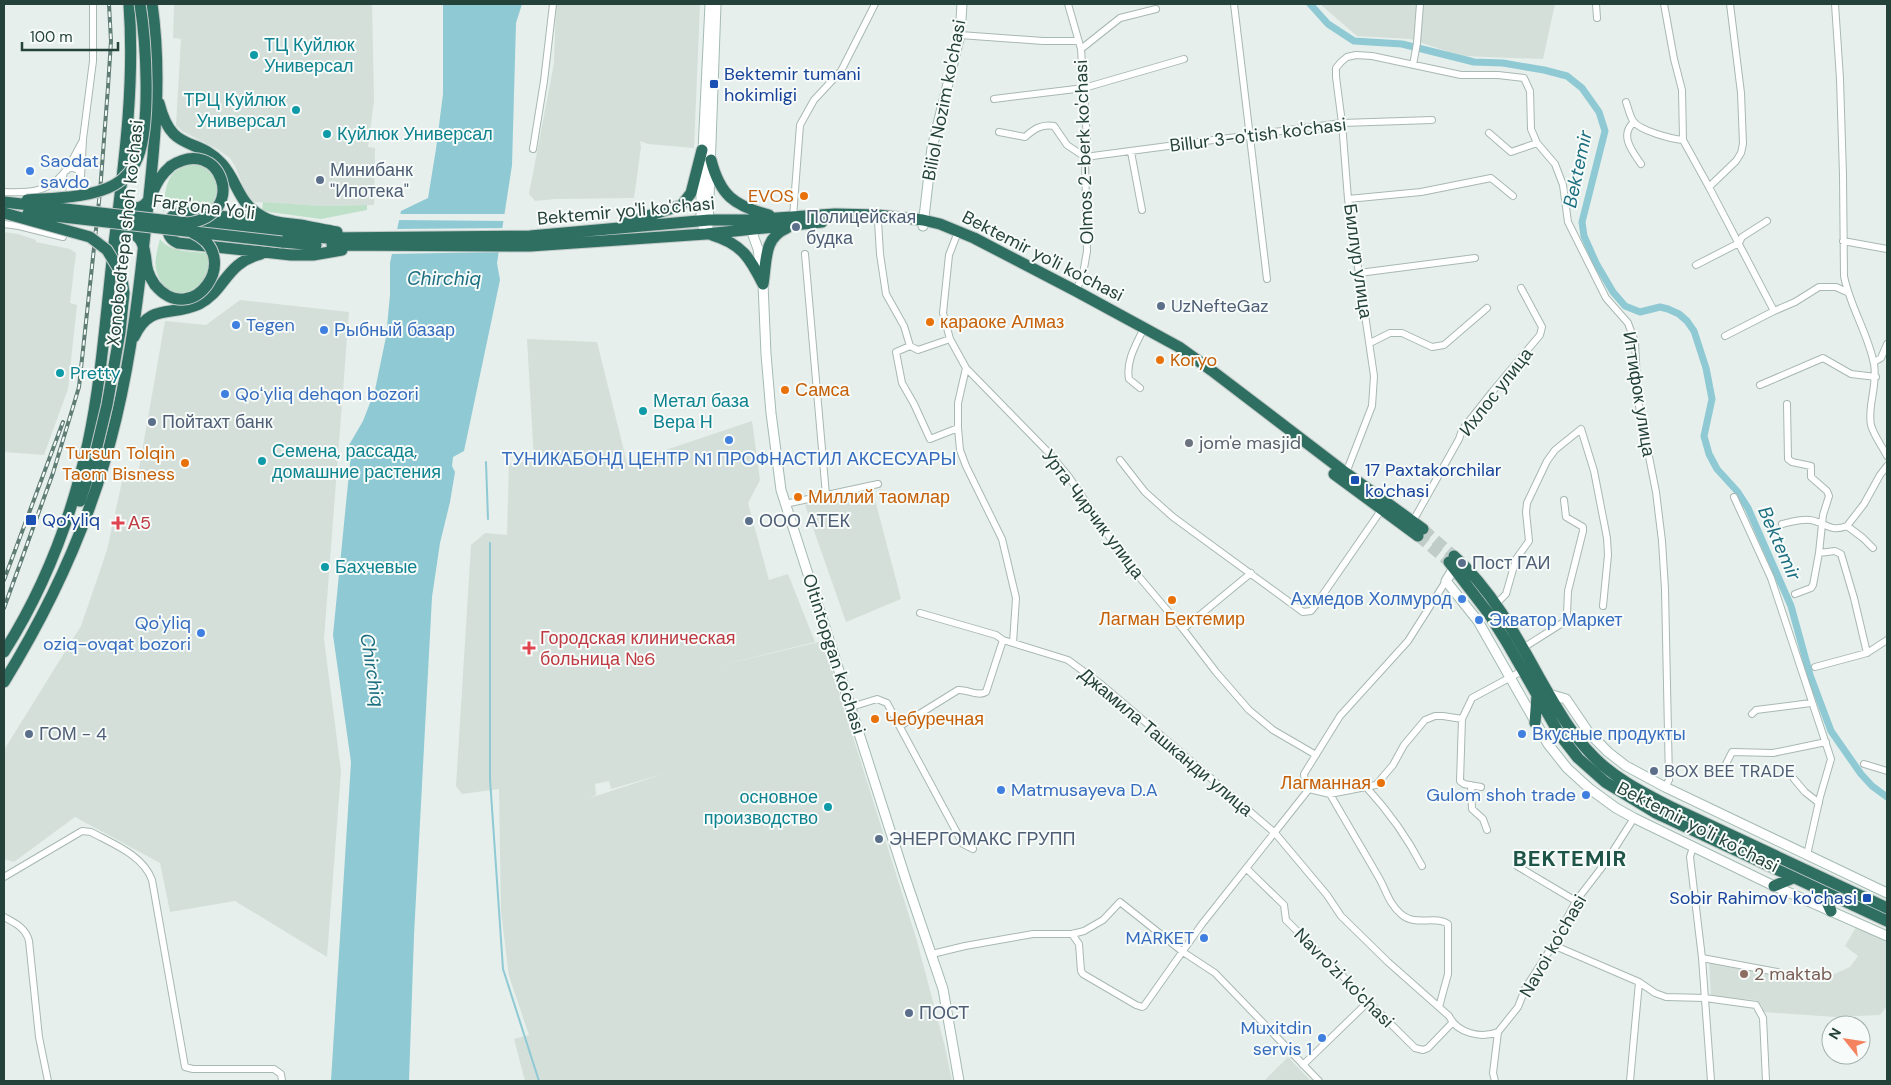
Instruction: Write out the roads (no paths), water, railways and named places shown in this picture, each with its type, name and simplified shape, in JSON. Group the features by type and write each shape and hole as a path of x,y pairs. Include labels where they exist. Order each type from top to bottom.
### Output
{"highway":[{"name":"Xonobodtepa shoh ko'chasi","path":"4,652 26,613 52,556 74,498 88,442 108,310 121,193 131,83 129,4"},
{"path":"4,201 98,192 117,184 131,170 140,152 144,118 145,62 140,4"},
{"name":"Xonobodtepa shoh ko'chasi","path":"4,682 24,650 82,527 111,437 130,351 154,164 157,90 156,41 152,4"},
{"path":"157,90 163,117 173,133 182,141 219,161 227,171 245,203 257,214 273,222"},
{"path":"600,230 682,205 691,192 702,150"},
{"path":"114,244 120,236 131,234 140,239 144,249 146,269 155,285 170,297 185,298 197,294 210,281 214,266 211,250 202,238 187,227 205,218 218,206 223,193 222,177 212,164 200,159 187,158 171,166 158,179 143,205 133,208 124,202 121,193"},
{"path":"711,160 718,181 728,196 746,208 780,218"},
{"name":"Farg'ona Yo'li","path":"4,201 187,227 283,238 314,245 371,241"},
{"path":"4,212 90,237 109,252 121,273 124,293 120,332 107,405 94,459 82,498 52,556"},
{"name":"Farg'ona Yo'li","path":"4,212 187,227"},
{"path":"182,212 273,222 371,241 313,255 291,255 178,243 170,237 167,228 168,222 173,215 182,212"},
{"name":"Bektemir yo'li ko'chasi","path":"371,241 530,241 706,234 749,224 780,218 794,221 851,214 877,215 923,223 954,229 1076,291 1179,348 1413,521 1421,532 1382,509 1207,375 1174,353 974,244 923,223 838,220 749,224 705,220 600,230 530,241"},
{"path":"764,284 768,249 771,240 777,233 794,221"},
{"path":"706,234 725,239 740,248 751,261 764,284"},
{"path":"130,351 135,334 151,317 165,310 188,307 200,303 214,292 240,263 255,256 273,253"},
{"name":"Bektemir yo'li ko'chasi","path":"1452,562 1479,583 1495,605 1523,648 1543,695 1550,721 1565,743 1585,765 1605,782 1656,813 1887,921"},
{"name":"Bektemir yo'li ko'chasi","path":"1452,562 1489,614 1524,670 1593,756 1613,774 1669,806 1887,908"},
{"path":"1536,722 1543,695"},
{"path":"1774,886 1793,878"},
{"path":"1822,891 1831,911"}],"street":[{"path":"70,186 78,184 81,177 83,139 93,61 93,4"},
{"path":"533,149 544,81 552,4"},
{"path":"706,234 702,150 710,4"},
{"path":"705,220 711,160 716,4"},
{"path":"794,221 800,125 814,100 841,71 875,4"},
{"name":"Biliol Nozim ko'chasi","path":"923,223 932,148 960,35 962,4"},
{"name":"Olmos 2-berk ko'chasi","path":"1068,4 1080,49 1087,139 1085,157 1087,251 1084,274 1076,291"},
{"path":"1234,4 1267,279"},
{"path":"1412,64 1417,43 1420,4"},
{"path":"1596,4 1597,18"},
{"path":"1664,4 1682,90 1683,140 1739,242 1774,311"},
{"path":"1709,187 1742,153 1741,93 1730,4"},
{"path":"1835,4 1842,136 1844,276 1847,292 1874,362 1876,377 1870,413 1871,425 1887,455"},
{"path":"1080,49 1120,18 1156,9"},
{"path":"960,35 1043,41 1078,41"},
{"name":"Иттифок улица","path":"1356,55 1372,56 1460,75 1498,75 1524,78 1530,91 1532,129 1537,143 1555,164 1558,171 1563,185 1568,222 1606,298 1628,323 1635,342 1638,401 1656,492 1662,541 1665,589 1669,780 1665,787"},
{"name":"Биллур улица","path":"1346,473 1372,406 1374,376 1348,199 1336,76 1336,68 1340,62 1347,57 1356,55"},
{"path":"994,100 1084,88 1184,60"},
{"path":"1626,102 1634,122 1645,129 1673,139 1683,140"},
{"name":"Billur 3-o'tish ko'chasi","path":"1085,157 1342,123 1432,120"},
{"path":"1634,122 1628,127 1626,135 1632,151 1641,164"},
{"path":"999,132 1024,137 1036,128 1046,125 1054,126 1067,145 1085,157"},
{"path":"1489,133 1511,152 1537,143"},
{"path":"4,192 37,192 58,180 76,156 83,139"},
{"path":"1131,152 1142,210"},
{"path":"65,172 76,169 81,177"},
{"path":"65,172 63,180 70,186"},
{"path":"1348,199 1421,192 1491,178 1512,196"},
{"path":"4,224 64,238 70,186"},
{"path":"19,226 27,221 33,210 30,202 21,193"},
{"path":"878,221 880,254 886,294 904,326 910,346"},
{"path":"1696,265 1739,242 1742,237 1767,221"},
{"name":"Oltintopgan ko'chasi","path":"749,224 758,249 764,284 766,354 771,413 777,470 785,504 943,989 958,1081"},
{"name":"Урта Чирчик улица","path":"956,237 949,255 943,313 950,339 966,368 1050,454 1069,477 1125,560 1183,629 1216,672 1261,721 1316,755"},
{"path":"1843,241 1887,249"},
{"path":"805,254 826,495"},
{"path":"1359,273 1475,258"},
{"path":"1726,336 1795,302 1819,286 1836,287 1847,292"},
{"name":"Ихлос улица","path":"1413,521 1459,439 1462,430 1540,335 1542,327 1521,288"},
{"path":"1370,343 1390,333 1396,333 1413,336 1432,346 1444,345 1487,308"},
{"path":"1140,388 1129,379 1128,372 1134,349 1141,334"},
{"path":"950,339 918,350 910,346 896,351 896,353 902,383 914,404 929,439 932,440 958,428"},
{"path":"1874,362 1884,359 1887,344"},
{"path":"1760,384 1823,358 1852,374 1876,377"},
{"path":"966,368 958,403 960,450 1002,539 1016,598 1013,643"},
{"path":"1787,404 1788,459 1792,462 1811,466 1811,477 1827,491 1828,501 1823,515 1813,585 1811,588 1795,594"},
{"path":"1495,605 1506,594 1516,559 1529,541 1526,512 1527,502 1555,450 1581,429 1594,471 1607,538 1608,556 1603,606"},
{"path":"1120,460 1145,492 1173,517 1303,612 1312,611 1382,509"},
{"path":"1782,524 1809,520 1822,523 1830,529 1838,530 1847,526 1864,504 1887,466"},
{"path":"785,504 878,484"},
{"path":"1734,497 1771,578 1831,759 1807,855"},
{"path":"1523,648 1564,622 1567,615 1568,591 1583,527 1566,517 1564,500"},
{"path":"1847,526 1864,538 1873,548"},
{"path":"1819,553 1835,551 1841,554 1867,653"},
{"path":"1309,789 1304,774 1340,716 1408,641 1446,581 1452,562"},
{"path":"1183,629 1251,573"},
{"name":"Bektemir yo'li ko'chasi","path":"1446,581 1478,621 1548,744 1576,778 1616,808 1634,818 1774,886 1887,936"},
{"name":"Джамила Ташканди улица","path":"920,613 996,635 1003,640 1068,660 1102,685 1275,833"},
{"path":"900,726 958,690 964,689 980,694 986,692 1003,640"},
{"path":"1816,667 1867,653 1887,640"},
{"path":"1481,787 1460,781 1462,719 1472,698 1524,670"},
{"path":"1543,695 1566,699 1589,733 1608,752 1626,766 1665,787 1887,893"},
{"path":"851,707 877,699 882,700 891,708 963,844 973,849"},
{"path":"1752,714 1760,709 1812,703"},
{"path":"1309,789 1330,794 1376,785 1385,776 1404,745 1425,720 1435,716 1462,719"},
{"path":"1726,764 1732,752 1773,754 1826,742"},
{"path":"1864,764 1887,771"},
{"path":"1794,779 1805,792 1819,803"},
{"path":"1471,785 1472,808 1483,819 1487,830"},
{"path":"1367,788 1404,835 1422,866"},
{"path":"1072,934 1078,944 1083,974 1142,1007 1202,924 1309,789"},
{"path":"1330,794 1380,881 1388,900 1400,914 1417,921 1443,921 1448,924 1448,974 1439,1007"},
{"name":"Navoi ko'chasi","path":"1498,1032 1518,1007 1526,989 1553,945 1576,901 1606,862 1634,818"},
{"path":"4,877 23,868 78,833 87,831 127,852 142,863 152,880 185,1067 193,1069 274,1069 281,1074 282,1081"},
{"path":"1275,833 1327,895 1341,916 1388,962 1449,1016 1452,1023 1463,1030 1476,1034 1489,1036 1498,1032"},
{"path":"1693,847 1690,857 1702,958 1711,1081"},
{"path":"1517,866 1576,901"},
{"name":"Navro'zi ko'chasi","path":"1246,869 1284,905 1286,920 1418,1050 1428,1048 1452,1023"},
{"path":"932,954 1033,934 1072,934 1092,928 1103,920 1120,902 1183,952 1215,973 1319,1081"},
{"path":"4,917 22,928 26,932 29,941 39,1037 48,1081"},
{"path":"1553,945 1639,982 1655,993 1666,997 1705,998 1756,1005 1763,1018 1766,1081"},
{"path":"1702,958 1777,972"},
{"path":"1630,1081 1639,982"},
{"path":"1303,1065 1368,1002"},
{"path":"1495,1081 1493,1073 1498,1032"}],"water":[{"name":"Chirchiq","path":"443,4 522,4 516,23 512,165 497,263 500,280 464,451 453,457 452,466 455,472 440,543 432,597 414,935 409,1081 331,1081 351,762 333,635 351,453 349,445 363,421 375,390 386,337 390,295 390,263 401,211 428,198 443,94"}],"waterway":[{"name":"Bektemir","path":"1310,4 1328,24 1354,41 1402,44 1474,62 1503,63 1544,70 1567,76 1582,88 1599,112 1605,131 1582,222 1584,236 1596,263 1613,292 1625,306 1640,312 1660,307 1668,309 1679,314 1694,331 1706,368 1712,399 1704,436 1709,454 1717,469 1737,491 1748,508 1791,606 1810,675 1831,731 1861,774 1872,786 1887,797"},
{"path":"486,462 488,519"},
{"path":"490,543 490,779 503,969 539,1081"}],"tunnel":[{"path":"1423,529 1454,556"},
{"path":"1418,536 1449,562"}],"railway":[{"path":"4,608 53,473 79,387 100,192 111,41 109,4"},
{"path":"4,580 63,422"}],"place":[{"name":"ТЦ Куйлюк Универсал","path":"254,55"},
{"name":"Bektemir tumani hokimligi","path":"714,84"},
{"name":"ТРЦ Куйлюк Универсал","path":"296,110"},
{"name":"Куйлюк Универсал","path":"327,134"},
{"name":"Saodat savdo","path":"30,171"},
{"name":"Минибанк \"Ипотека\"","path":"320,180"},
{"name":"EVOS","path":"804,196"},
{"name":"Полицейская будка","path":"796,227"},
{"name":"UzNefteGaz","path":"1161,306"},
{"name":"караоке Алмаз","path":"930,322"},
{"name":"Tegen","path":"236,325"},
{"name":"Рыбный базар","path":"324,330"},
{"name":"Koryo","path":"1160,360"},
{"name":"Pretty","path":"60,373"},
{"name":"Самса","path":"785,390"},
{"name":"Qoʻyliq dehqon bozori","path":"225,394"},
{"name":"Метал база Вера Н","path":"643,411"},
{"name":"Пойтахт банк","path":"152,422"},
{"name":"ТУНИКАБОНД ЦЕНТР N1 ПРОФНАСТИЛ АКСЕСУАРЫ","path":"729,440"},
{"name":"jom'e masjid","path":"1189,443"},
{"name":"Семена, рассада, домашние растения","path":"262,461"},
{"name":"Tursun Tolqin Taom Bisness","path":"185,463"},
{"name":"17 Paxtakorchilar ko'chasi","path":"1355,480"},
{"name":"Миллий таомлар","path":"798,497"},
{"name":"Qo‘yliq","path":"31,520"},
{"name":"ООО АТЕК","path":"749,521"},
{"name":"А5","path":"118,523"},
{"name":"Пост ГАИ","path":"1462,563"},
{"name":"Бахчевые","path":"325,567"},
{"name":"Ахмедов Холмурод","path":"1462,599"},
{"name":"Лагман Бектемир","path":"1172,600"},
{"name":"Экватор Маркет","path":"1479,620"},
{"name":"Qo'yliq oziq-ovqat bozori","path":"201,633"},
{"name":"Городская клиническая больница №6","path":"529,648"},
{"name":"Чебуречная","path":"875,719"},
{"name":"ГОМ - 4","path":"29,734"},
{"name":"Вкусные продукты","path":"1522,734"},
{"name":"BOX BEE TRADE","path":"1654,771"},
{"name":"Лагманная","path":"1381,783"},
{"name":"Matmusayeva D.A","path":"1001,790"},
{"name":"Gulom shoh trade","path":"1586,795"},
{"name":"основное производство","path":"828,807"},
{"name":"ЭНЕРГОМАКС ГРУПП","path":"879,839"},
{"name":"Sobir Rahimov ko'chasi","path":"1867,898"},
{"name":"MARKET","path":"1204,938"},
{"name":"2 maktab","path":"1744,974"},
{"name":"ПОСТ","path":"909,1013"},
{"name":"Muxitdin servis 1","path":"1322,1038"}],"district":[{"name":"BEKTEMIR","path":"1570,858"}]}
